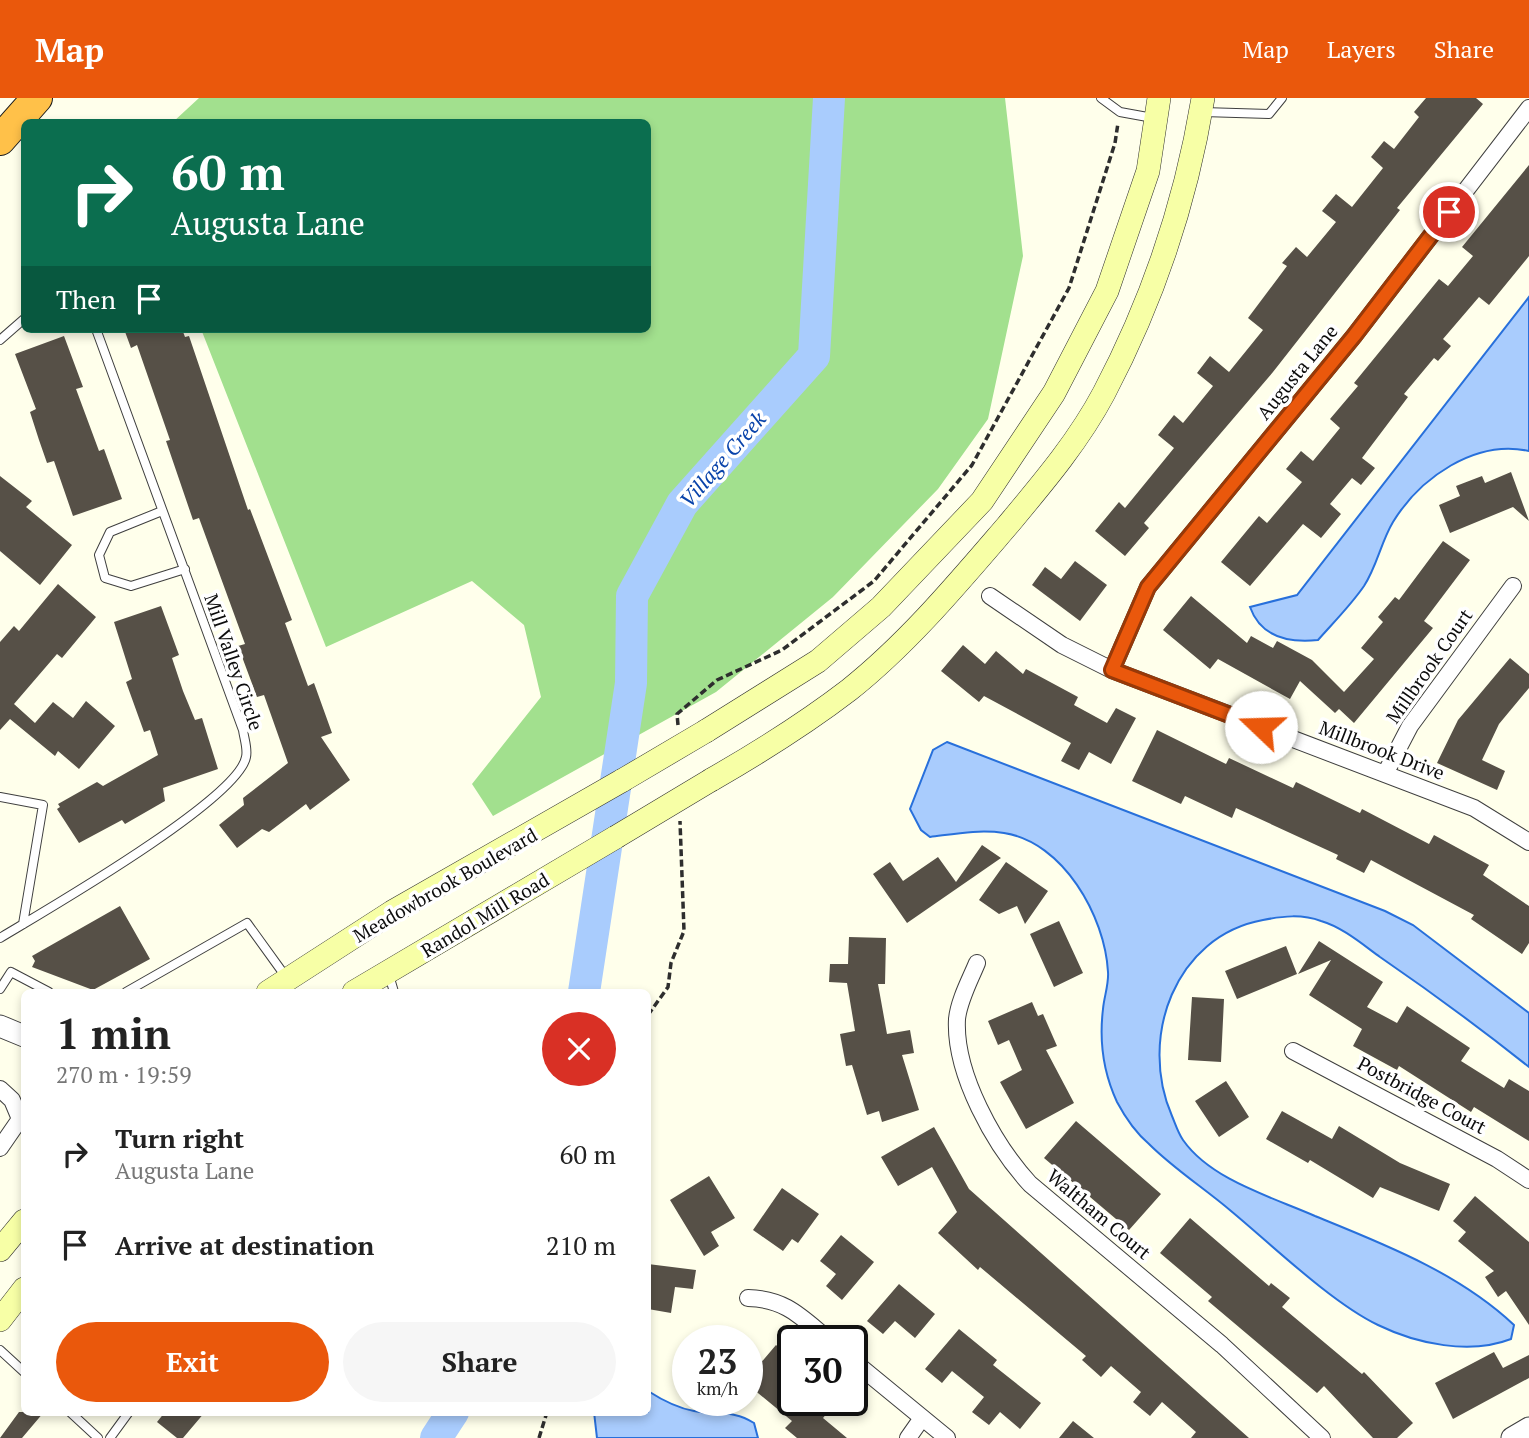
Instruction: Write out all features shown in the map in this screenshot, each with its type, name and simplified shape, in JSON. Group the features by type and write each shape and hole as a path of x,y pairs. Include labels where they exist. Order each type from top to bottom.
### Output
{"highway":[{"path":"0,140 37,98"}],"main road":[{"name":"Randol Mill Road","path":"365,989 391,982 541,881 753,756 850,689 943,601 1056,468 1103,394 1169,246 1195,148 1201,105"},
{"name":"Meadowbrook Boulevard","path":"273,989 392,912 624,780 818,661 881,607 982,500 1054,393 1107,291 1148,171 1157,108"},
{"path":"0,1250 21,1225"},
{"path":"0,1320 21,1293"}],"street":[{"name":"Augusta Lane","path":"1112,670 1148,587 1354,336 1529,108"},
{"name":"Millbrook Court","path":"1385,774 1410,726 1513,586"},
{"name":"Millbrook Drive","path":"990,596 1062,645 1112,670 1474,808 1529,842"},
{"name":"Waltham Court","path":"977,963 957,1019 963,1064 980,1107 1010,1161 1030,1184 1222,1345 1322,1438"},
{"path":"0,1026 21,1035"},
{"name":"Postbridge Court","path":"1293,1051 1497,1159 1529,1180"},
{"path":"0,1089 12,1100 20,1119 0,1149"},
{"path":"748,1298 769,1299 789,1307 811,1325"},
{"path":"868,1373 947,1438"},
{"path":"908,1438 922,1418"},
{"path":"1511,1438 1529,1428"}],"lane":[{"path":"1101,98 1120,112 1157,108"},
{"path":"1201,105 1269,114 1282,98"},
{"path":"0,340 21,322"},
{"name":"Mill Valley Circle","path":"0,938 132,859 216,793 239,771 246,757 243,730 97,333"},
{"path":"162,511 110,531 99,555 105,578 131,586 185,569"},
{"path":"0,797 43,806 23,924"},
{"path":"131,989 247,923 288,979"},
{"path":"0,989 11,972 43,989"},
{"path":"0,1350 21,1369"},
{"path":"74,1416 99,1438"},
{"path":"110,1438 126,1416"}],"path":[{"path":"678,727 677,714 717,680 782,650 874,581 972,465 1069,288 1115,143 1120,112"},
{"path":"651,1011 668,987 671,963 684,931 680,808"},
{"path":"539,1438 546,1416"}],"green space":[{"path":"199,98 1005,98 1023,256 988,419 938,489 833,597 716,692 493,816 472,784 541,697 524,625 472,581 326,647 203,333 651,333 651,119 176,119"}],"water":[{"path":"1529,297 1529,451 1489,451 1469,457 1434,477 1418,491 1393,522 1364,586 1318,640 1287,639 1261,626 1250,607 1297,595"},
{"path":"947,742 1385,911 1413,925 1529,1013 1529,1067 1455,1010 1344,932 1314,919 1278,917 1232,930 1207,946 1187,968 1172,995 1163,1024 1160,1055 1163,1086 1178,1131 1195,1154 1209,1166 1243,1186 1394,1249 1445,1275 1514,1325 1511,1339 1495,1344 1461,1347 1426,1342 1378,1325 1322,1288 1140,1135 1117,1102 1105,1068 1102,1033 1108,977 1105,950 1099,928 1077,885 1062,866 1025,839 1004,833 985,832 930,837 921,830 910,809 933,750"},
{"path":"651,1393 672,1404 672,1416 739,1416 754,1423 758,1438 597,1438 594,1416 651,1416"}],"building":[{"path":"1426,98 1476,98 1483,104 1397,208 1400,210 1273,372 1144,523 1149,528 1125,556 1095,531 1119,502 1125,508 1174,448 1158,435 1174,415 1183,423 1213,386 1197,373 1210,356 1229,372 1263,330 1248,318 1287,266 1282,263 1296,247 1307,257 1336,222 1322,211 1336,194 1352,207 1383,168 1371,157 1384,141 1394,149 1419,117 1414,112"},
{"path":"1529,165 1529,256 1489,305 1479,297 1443,339 1451,346 1438,361 1434,358 1404,394 1408,397 1362,458 1375,468 1361,485 1352,478 1330,504 1341,514 1321,538 1303,524 1250,586 1221,562 1259,516 1267,523 1302,482 1286,469 1301,451 1313,461 1340,428 1330,419 1358,386 1354,383 1439,279 1448,286 1473,256 1462,247"},
{"path":"125,333 184,333 185,337 189,336 248,510 250,509 292,620 285,623 308,686 314,683 332,733 321,737 350,780 310,810 306,804 269,832 262,829 237,848 219,825 244,805 243,798 288,763 264,695 257,697 238,646 245,644 199,518 193,520 166,441 170,440 137,345 131,348"},
{"path":"64,336 83,387 76,389 99,451 104,449 122,499 73,516 54,461 47,463 30,412 36,409 15,354"},
{"path":"1511,472 1529,521 1513,507 1450,533 1439,505 1460,496 1456,486 1482,476 1485,483"},
{"path":"0,476 32,501 26,507 72,545 40,585 0,551"},
{"path":"1443,541 1470,560 1424,621 1433,628 1354,723 1339,709 1335,713 1300,681 1290,699 1218,659 1210,669 1163,630 1191,596 1247,643 1251,636 1273,648 1277,641 1312,660 1344,692 1374,659 1361,648 1383,622 1378,617 1395,597 1399,600"},
{"path":"1075,561 1107,585 1080,621 1032,585 1045,567 1061,579"},
{"path":"58,584 96,617 62,658 57,654 14,704 35,723 53,702 73,718 86,701 115,726 79,769 58,751 55,756 10,719 0,730 0,642 14,626 19,631"},
{"path":"161,606 179,655 172,658 183,691 195,720 202,718 218,769 163,788 165,801 125,824 122,820 79,843 57,809 60,807 58,804 97,782 103,786 158,755 150,730 144,732 126,682 132,679 114,622"},
{"path":"963,645 985,664 996,651 1023,674 1026,669 1078,697 1074,705 1107,723 1116,708 1136,718 1111,764 1089,752 1079,770 1061,761 1071,743 984,696 979,702 941,671"},
{"path":"1510,658 1529,674 1529,688 1499,724 1482,760 1505,771 1497,790 1437,763 1458,720"},
{"path":"1157,730 1226,764 1229,758 1293,788 1296,782 1360,813 1362,809 1429,844 1434,835 1489,865 1483,875 1529,906 1529,943 1522,954 1471,919 1474,915 1371,860 1364,873 1336,859 1338,855 1236,808 1232,818 1185,796 1181,804 1132,781"},
{"path":"982,845 1001,858 907,923 873,874 890,862 903,881 938,857 956,882"},
{"path":"1006,862 1048,891 1025,924 1017,906 999,914 979,900"},
{"path":"120,906 150,959 90,989 32,967 35,961 32,956"},
{"path":"1059,921 1083,973 1054,987 1030,934"},
{"path":"849,937 886,938 885,984 878,984 887,1034 910,1030 914,1053 902,1055 919,1110 882,1122 879,1111 867,1115 852,1065 846,1066 840,1034 855,1031 847,983 829,982 830,964 848,964"},
{"path":"1319,941 1383,982 1367,1007 1397,1023 1407,1006 1470,1048 1461,1061 1504,1088 1509,1079 1529,1091 1529,1141 1474,1107 1471,1112 1399,1066 1397,1070 1353,1046 1362,1029 1309,995 1331,960 1298,974"},
{"path":"1286,946 1297,974 1237,999 1225,971"},
{"path":"1192,997 1224,999 1221,1062 1188,1060"},
{"path":"1032,1002 1038,1016 1043,1014 1057,1046 1046,1050 1074,1103 1026,1129 1000,1082 1022,1070 1009,1040 998,1045 988,1021"},
{"path":"1226,1081 1249,1117 1219,1137 1195,1101"},
{"path":"1282,1111 1332,1139 1339,1126 1400,1163 1450,1184 1439,1211 1380,1187 1373,1198 1310,1160 1308,1163 1266,1139"},
{"path":"1076,1121 1161,1194 1129,1230 1044,1158"},
{"path":"934,1127 969,1189 1249,1438 1191,1438 1196,1432 1162,1402 1150,1416 1133,1402 1141,1392 1111,1366 1101,1377 1082,1360 1086,1356 980,1267 978,1270 938,1233 957,1212 932,1167 898,1186 881,1157"},
{"path":"709,1176 735,1218 711,1232 719,1246 704,1256 670,1200"},
{"path":"782,1188 819,1214 798,1243 792,1239 783,1251 753,1230"},
{"path":"1475,1196 1529,1242 1529,1325 1506,1291 1498,1297 1485,1277 1494,1271 1458,1241 1466,1232 1453,1221"},
{"path":"1190,1218 1269,1286 1271,1283 1290,1298 1282,1307 1362,1374 1364,1372 1413,1423 1397,1438 1373,1438 1324,1386 1317,1393 1208,1301 1212,1297 1160,1253"},
{"path":"841,1235 874,1262 842,1300 826,1286 836,1274 820,1261"},
{"path":"651,1264 696,1270 693,1289 675,1287 671,1313 651,1310"},
{"path":"899,1284 935,1314 915,1338 895,1321 883,1334 867,1321"},
{"path":"959,1329 997,1360 993,1365 1041,1403 1020,1429 1000,1412 989,1425 972,1412 984,1397 952,1371 942,1383 925,1369"},
{"path":"777,1346 777,1409 763,1397 763,1360"},
{"path":"1494,1352 1503,1368 1529,1355 1529,1378 1453,1419 1435,1383"},
{"path":"19,1412 21,1416 41,1416 22,1438 0,1438"},
{"path":"162,1416 202,1416 183,1438 177,1438 157,1422"},
{"path":"786,1416 825,1416 823,1418 847,1438 797,1438 785,1428 792,1421"},
{"path":"1073,1421 1094,1438 1059,1438"}],"waterway":[{"name":"Village Creek","path":"584,989 631,683 632,596 682,504 814,356 829,98"},
{"name":"Village Creek","path":"436,1438 450,1416"}],"route":[{"path":"1261,727 1112,670 1148,587 1354,336 1449,212"}]}
